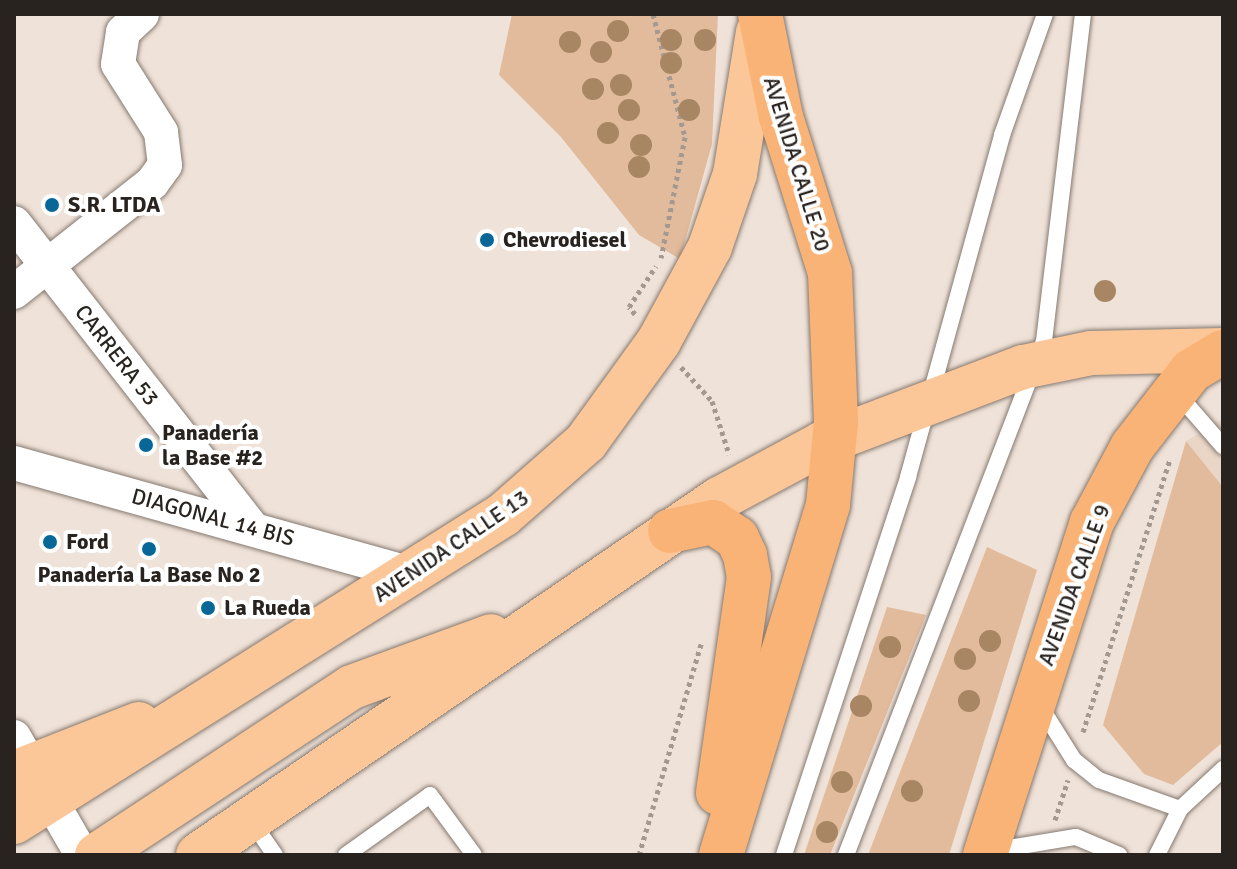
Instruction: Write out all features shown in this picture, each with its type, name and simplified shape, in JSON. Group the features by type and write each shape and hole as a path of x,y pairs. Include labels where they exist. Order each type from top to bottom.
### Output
{"highway":[{"name":"AVENIDA CALLE 20","path":"721,855 828,505 834,438 838,345 830,273 781,117 759,14"},
{"name":"AVENIDA CALLE 9","path":"985,854 1092,522 1132,447 1184,402 1191,371 1223,351"},
{"path":"670,531 699,522 726,528 745,555 749,577 709,855"}],"main road":[{"name":"AVENIDA CALLE 13","path":"14,822 29,769 235,688 411,574 547,480 602,422 659,341 710,247 731,188 754,85 759,14"},
{"path":"198,855 263,838 550,614 739,485 834,438 933,397 1036,365 1091,353 1223,351"},
{"path":"97,855 352,687 550,614"}],"street":[{"path":"14,292 165,165 161,132 118,64 123,32 142,14"},
{"name":"CARRERA 53","path":"14,223 251,526"},
{"name":"DIAGONAL 14 BIS","path":"14,463 251,526 411,574"},
{"path":"29,769 82,855"}],"lane":[{"path":"784,855 933,397 1002,135 1045,14"},
{"path":"846,855 1036,365 1059,245 1083,14"},
{"path":"1184,402 1223,446"},
{"path":"1035,698 1074,760 1124,792 1180,809"},
{"path":"1157,855 1180,809 1223,769"},
{"path":"346,855 430,795 474,855"},
{"path":"985,854 1049,838 1076,837 1119,855"}],"path":[{"path":"629,307 661,258 685,137 653,14"},
{"path":"1049,838 1173,452 1184,402"},
{"path":"639,855 707,634"}],"shaded area":[{"path":"512,14 718,14 712,144 680,259 639,235 561,137 499,75"},
{"path":"1223,419 1223,487 1186,441"},
{"path":"1186,441 1223,487 1223,742 1173,785 1144,774 1103,725"},
{"path":"987,547 1037,570 949,855 868,855"},
{"path":"887,607 926,615 830,855 804,855"}],"place":[{"name":"S.R. LTDA","path":"52,205"},
{"name":"Chevrodiesel","path":"487,240"},
{"name":"Panadería la Base #2","path":"146,445"},
{"name":"Ford","path":"50,542"},
{"name":"Panadería La Base No 2","path":"149,549"},
{"name":"La Rueda","path":"208,608"}]}
